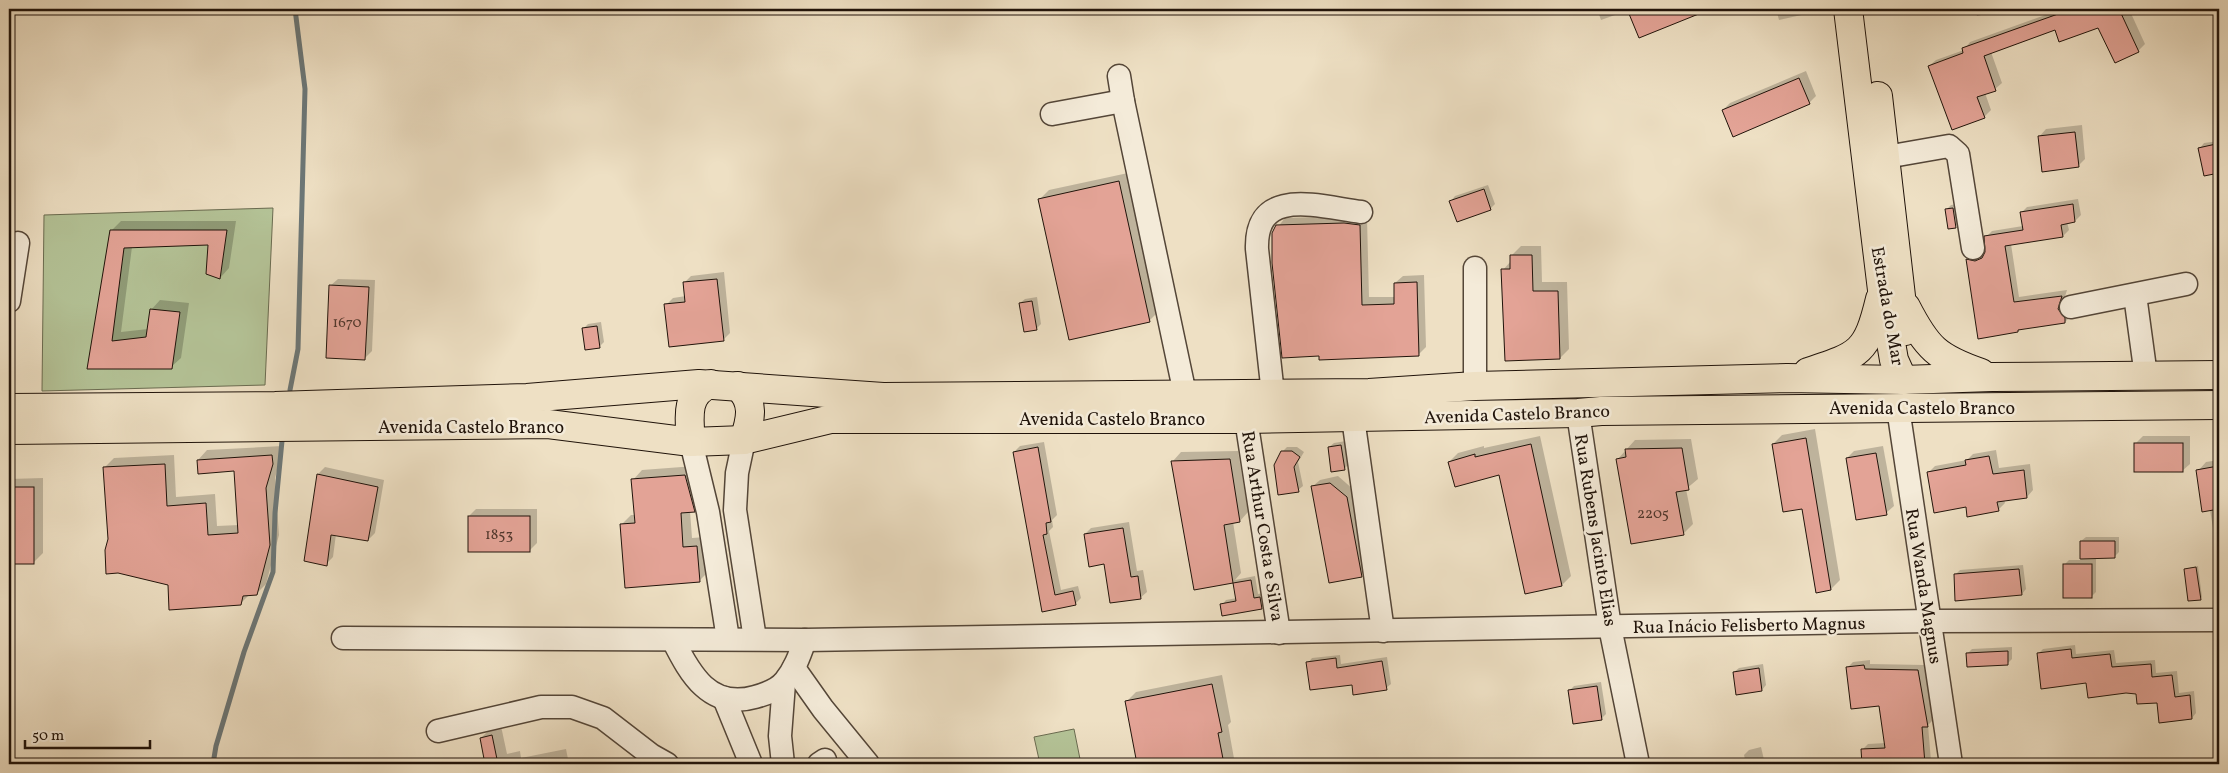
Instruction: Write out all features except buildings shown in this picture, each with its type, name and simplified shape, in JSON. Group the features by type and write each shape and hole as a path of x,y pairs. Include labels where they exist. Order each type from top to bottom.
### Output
{"main road":[{"name":"Estrada do Mar","path":"1848,9 1893,296"},
{"name":"Estrada do Mar","path":"1867,9 1886,157 1893,296 1894,360 1903,380"},
{"path":"1787,378 1842,360 1859,349 1893,296 1934,350 1956,364 1992,376"},
{"name":"Avenida Castelo Branco","path":"9,408 275,406 517,398 724,384 883,397 1369,393 1475,386 1787,378 1903,380 1992,376 2219,375"},
{"path":"1590,412 1644,401 1858,397 1880,394 1903,380 1924,390 1943,395 2085,396 2108,401 2120,406"},
{"path":"691,442 690,403 702,387 724,384 749,400 751,409 744,440"},
{"name":"Avenida Castelo Branco","path":"9,430 548,424 691,442 744,440 831,419 1353,418 1590,412 2219,405"}],"street":[{"path":"1120,76 1123,101 1185,394"},
{"path":"1052,114 1123,101"},
{"path":"1886,157 1949,146 1958,154 1973,248"},
{"path":"1273,394 1256,249 1256,238 1261,222 1270,211 1293,204 1361,212"},
{"path":"9,301 18,243"},
{"path":"1475,268 1475,386"},
{"path":"2071,307 2186,284"},
{"path":"2135,295 2146,376"},
{"name":"Rua Wanda Magnus","path":"1898,408 1952,764"},
{"name":"Rua Rubens Jacinto Elias","path":"1590,412 1610,627 1638,764"},
{"path":"1353,418 1382,631"},
{"name":"Rua Arthur Costa e Silva","path":"1246,419 1279,633"},
{"path":"744,440 737,473 735,510 755,639"},
{"path":"691,442 708,512 728,639"},
{"path":"708,512 735,510"},
{"name":"Rua Inácio Felisberto Magnus","path":"343,638 805,640 1929,622 2219,620"},
{"path":"673,640 692,675 706,689 724,698 746,700 770,693 789,676"},
{"path":"783,764 780,736 789,676 805,640"},
{"path":"789,676 823,709 868,764"},
{"path":"724,698 751,764"},
{"path":"438,731 541,707 572,707 604,718 651,755 667,764"}],"green space":[{"path":"273,208 265,385 42,391 44,215"},
{"path":"1074,729 1081,764 1040,764 1034,737"}],"waterway":[{"path":"290,390 298,349 305,89 295,9"},
{"path":"213,764 216,746 244,652 273,572 275,513 282,441"}]}
